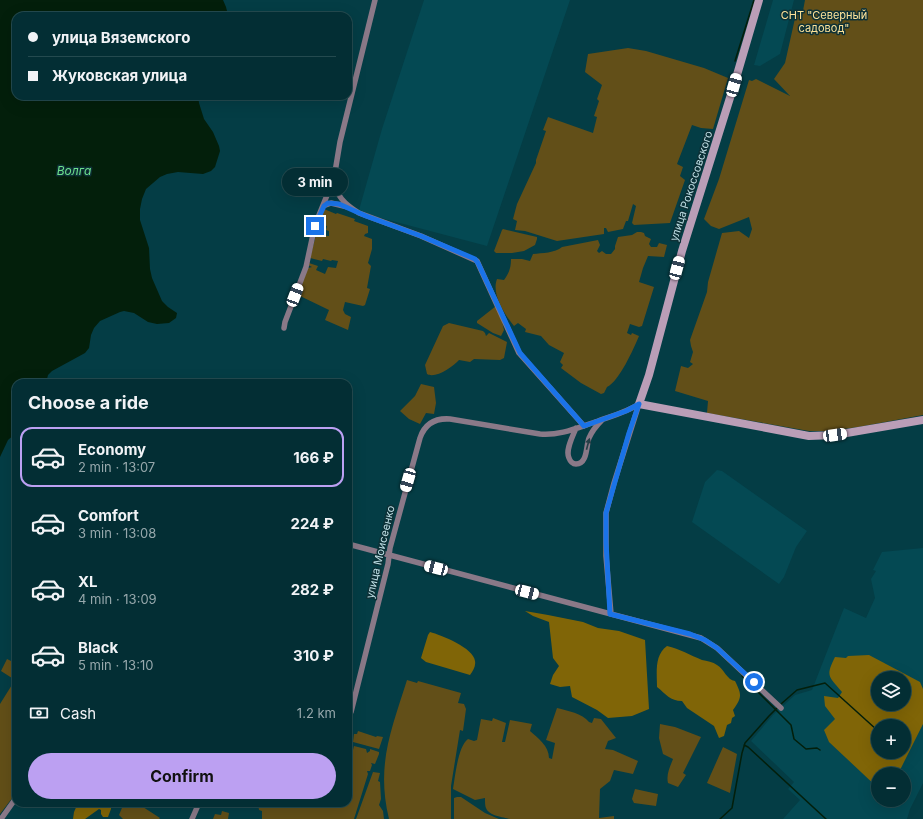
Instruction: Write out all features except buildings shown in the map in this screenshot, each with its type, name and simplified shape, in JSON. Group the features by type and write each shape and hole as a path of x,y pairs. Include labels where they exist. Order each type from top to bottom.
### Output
{"street":[{"path":"352,93 375,0"},
{"name":"улица Рокоссовского","path":"610,614 606,513 631,427 649,376 682,250 759,0"},
{"path":"284,328 306,268 315,226 334,178 340,142 350,100"},
{"path":"334,178 338,194 350,208"},
{"path":"324,206 331,203 339,204 366,216 421,236 477,261 520,353 584,426"},
{"path":"639,404 814,437 854,432 923,420"},
{"name":"улица Моисеенко","path":"352,708 388,564 395,529 420,438 424,430 432,422 450,419 544,434 558,433 584,426 626,411 639,404"},
{"path":"576,428 568,456 572,462 576,464 581,463 584,459 589,437 603,419"},
{"path":"352,545 690,634 705,640 721,651 781,708"},
{"path":"1,819 12,804"},
{"path":"192,819 197,807"}],"shaded area":[{"path":"424,0 570,0 487,246 377,217 359,210 382,129"},
{"path":"773,0 794,0 780,54 760,66 754,65"},
{"path":"717,470 722,471 807,531 796,547 784,577 779,584 692,522 705,482"},
{"path":"923,548 923,783 911,807 910,809 907,819 783,819 800,800 788,789 794,782 751,741 773,715 795,695 812,690 844,608 866,618 875,598 871,579 876,571 873,570 882,552"},
{"path":"525,611 583,622 598,628 619,631 645,640 649,709 632,716 608,718 597,710 572,697 570,686 560,687 550,684 553,675 559,666 553,658 549,622 533,616"},
{"path":"430,632 442,636 469,651 475,661 474,668 470,675 426,662 421,658"},
{"path":"667,646 715,664 730,679 735,681 740,696 733,710 735,716 732,718 731,723 727,725 724,736 719,738 714,726 687,708 682,701 674,700 657,687 658,660 660,654"},
{"path":"869,655 899,671 871,671 871,711 911,711 911,677 920,682 923,689 923,724 911,748 911,719 871,719 871,759 906,759 902,767 871,767 871,781 829,742 824,730 835,719 825,706 824,696 838,698 842,692 831,679 829,673 830,669 835,657 846,658 848,656"},
{"path":"76,807 111,807 108,817 103,817 101,810 99,809 85,819 73,819"}],"green space":[{"name":"СНТ \"Северный садовод\"","path":"805,0 923,0 923,415 828,431 809,431 707,413 708,401 675,391 681,366 688,368 693,364 690,362 693,352 690,340 707,292 708,282 722,233 739,231 749,238 752,229 749,217 719,229 711,226 704,219 719,179 749,80 752,81 756,79 790,96 774,79 785,63 796,14 802,16"},
{"path":"628,48 646,51 704,68 728,78 713,129 701,128 692,125 677,164 683,167 680,176 685,180 670,223 634,225 632,223 636,206 633,204 628,221 626,221 623,229 608,232 606,228 604,228 604,234 557,241 525,231 515,230 517,221 513,219 517,204 536,163 546,131 543,130 548,117 593,133 597,117 594,116 599,101 597,99 602,85 585,72 588,54"},
{"path":"324,209 355,219 354,221 368,226 368,233 364,236 372,239 372,249 368,263 371,266 367,288 370,289 365,305 363,306 345,302 343,310 345,314 351,317 348,330 325,320 329,310 298,295 308,268 312,267 308,265 309,263 318,266 316,270 325,274 328,267 336,268 338,261 323,259 322,261 310,258 316,235 329,236 329,231 326,230 327,226 318,223"},
{"path":"503,229 537,237 535,245 524,251 496,253 494,251"},
{"path":"637,232 644,233 645,236 651,239 649,244 651,247 657,247 659,243 667,245 664,257 648,256 639,282 654,287 642,326 639,327 630,324 627,333 631,335 632,333 639,336 621,372 612,384 607,387 604,393 601,394 581,383 561,368 563,365 560,362 564,353 549,345 541,336 525,332 526,329 518,323 514,326 497,298 497,279 504,280 510,268 511,259 530,261 533,254 552,252 562,247 598,240 600,245 597,251 599,253 602,251 606,254 611,254 615,249 618,237 632,235"},
{"path":"496,306 501,317 504,330 501,336 477,323 477,321"},
{"path":"449,323 483,331 486,336 489,333 507,342 504,358 500,360 474,359 470,362 459,360 453,366 439,374 427,374 425,365 443,326"},
{"path":"421,384 434,387 436,403 434,414 426,413 420,424 409,419 400,411 415,396"},
{"path":"7,659 11,661 12,660 12,678 1,671"},
{"path":"407,680 417,683 418,681 461,693 458,703 464,704 466,709 463,731 460,730 451,786 451,819 389,819 385,800 384,782 387,748"},
{"path":"12,685 12,798 0,814 0,704"},
{"path":"557,708 579,714 592,723 594,718 601,719 616,738 608,741 605,749 613,750 638,761 633,774 614,770 610,781 600,789 599,818 614,816 614,819 510,819 490,813 486,807 485,798 475,800 453,789 459,755 468,739 474,741 477,740 481,719 492,721 493,718 506,723 502,742 505,742 510,720 532,724 530,731 542,743 549,754 549,758 552,759 555,743 546,740"},
{"path":"660,724 675,727 701,737 683,773 686,775 678,787 668,783 668,774 673,759 663,754 659,738"},
{"path":"358,731 376,737 383,737 379,749 353,742 354,734 357,734"},
{"path":"354,746 366,749 367,753 370,749 379,752 375,764 371,763 372,765 370,771 367,771 368,774 354,819 262,819 262,811 259,810 259,807 352,807 352,754"},
{"path":"723,747 737,754 730,793 707,783"},
{"path":"373,772 380,773 378,781 380,782 381,799 379,805 383,811 384,819 356,819"},
{"path":"635,789 658,794 656,806 634,803 632,799"},
{"path":"461,797 485,813 499,819 454,819 454,798"},
{"path":"122,807 143,807 160,818 123,819 119,815"},
{"path":"222,811 229,813 228,819 213,819 215,814 221,815"}],"water":[{"name":"Волга","path":"0,0 223,0 227,12 12,12 12,100 199,100 204,119 213,132 220,151 215,167 211,171 203,174 178,172 167,174 160,177 146,189 142,199 140,220 149,248 152,278 162,301 177,313 176,318 169,323 157,324 148,322 134,313 124,311 120,312 100,321 94,328 91,335 89,348 85,353 52,371 48,375 47,379 12,379 12,436 8,440 0,457"}],"waterway":[{"path":"735,61 754,0"},
{"path":"742,676 791,725 794,739 806,749 817,748 820,750"},
{"path":"781,704 797,690 825,683 871,725"},
{"path":"720,819 732,808 745,743 778,707"},
{"path":"744,745 826,819"}],"route":[{"path":"315,226 324,206 328,203 339,204 366,216 410,231 475,259 496,300 515,345 520,353 584,426 634,408 639,404 606,513 606,556 610,614 690,634 705,640 717,648 754,682"}]}
